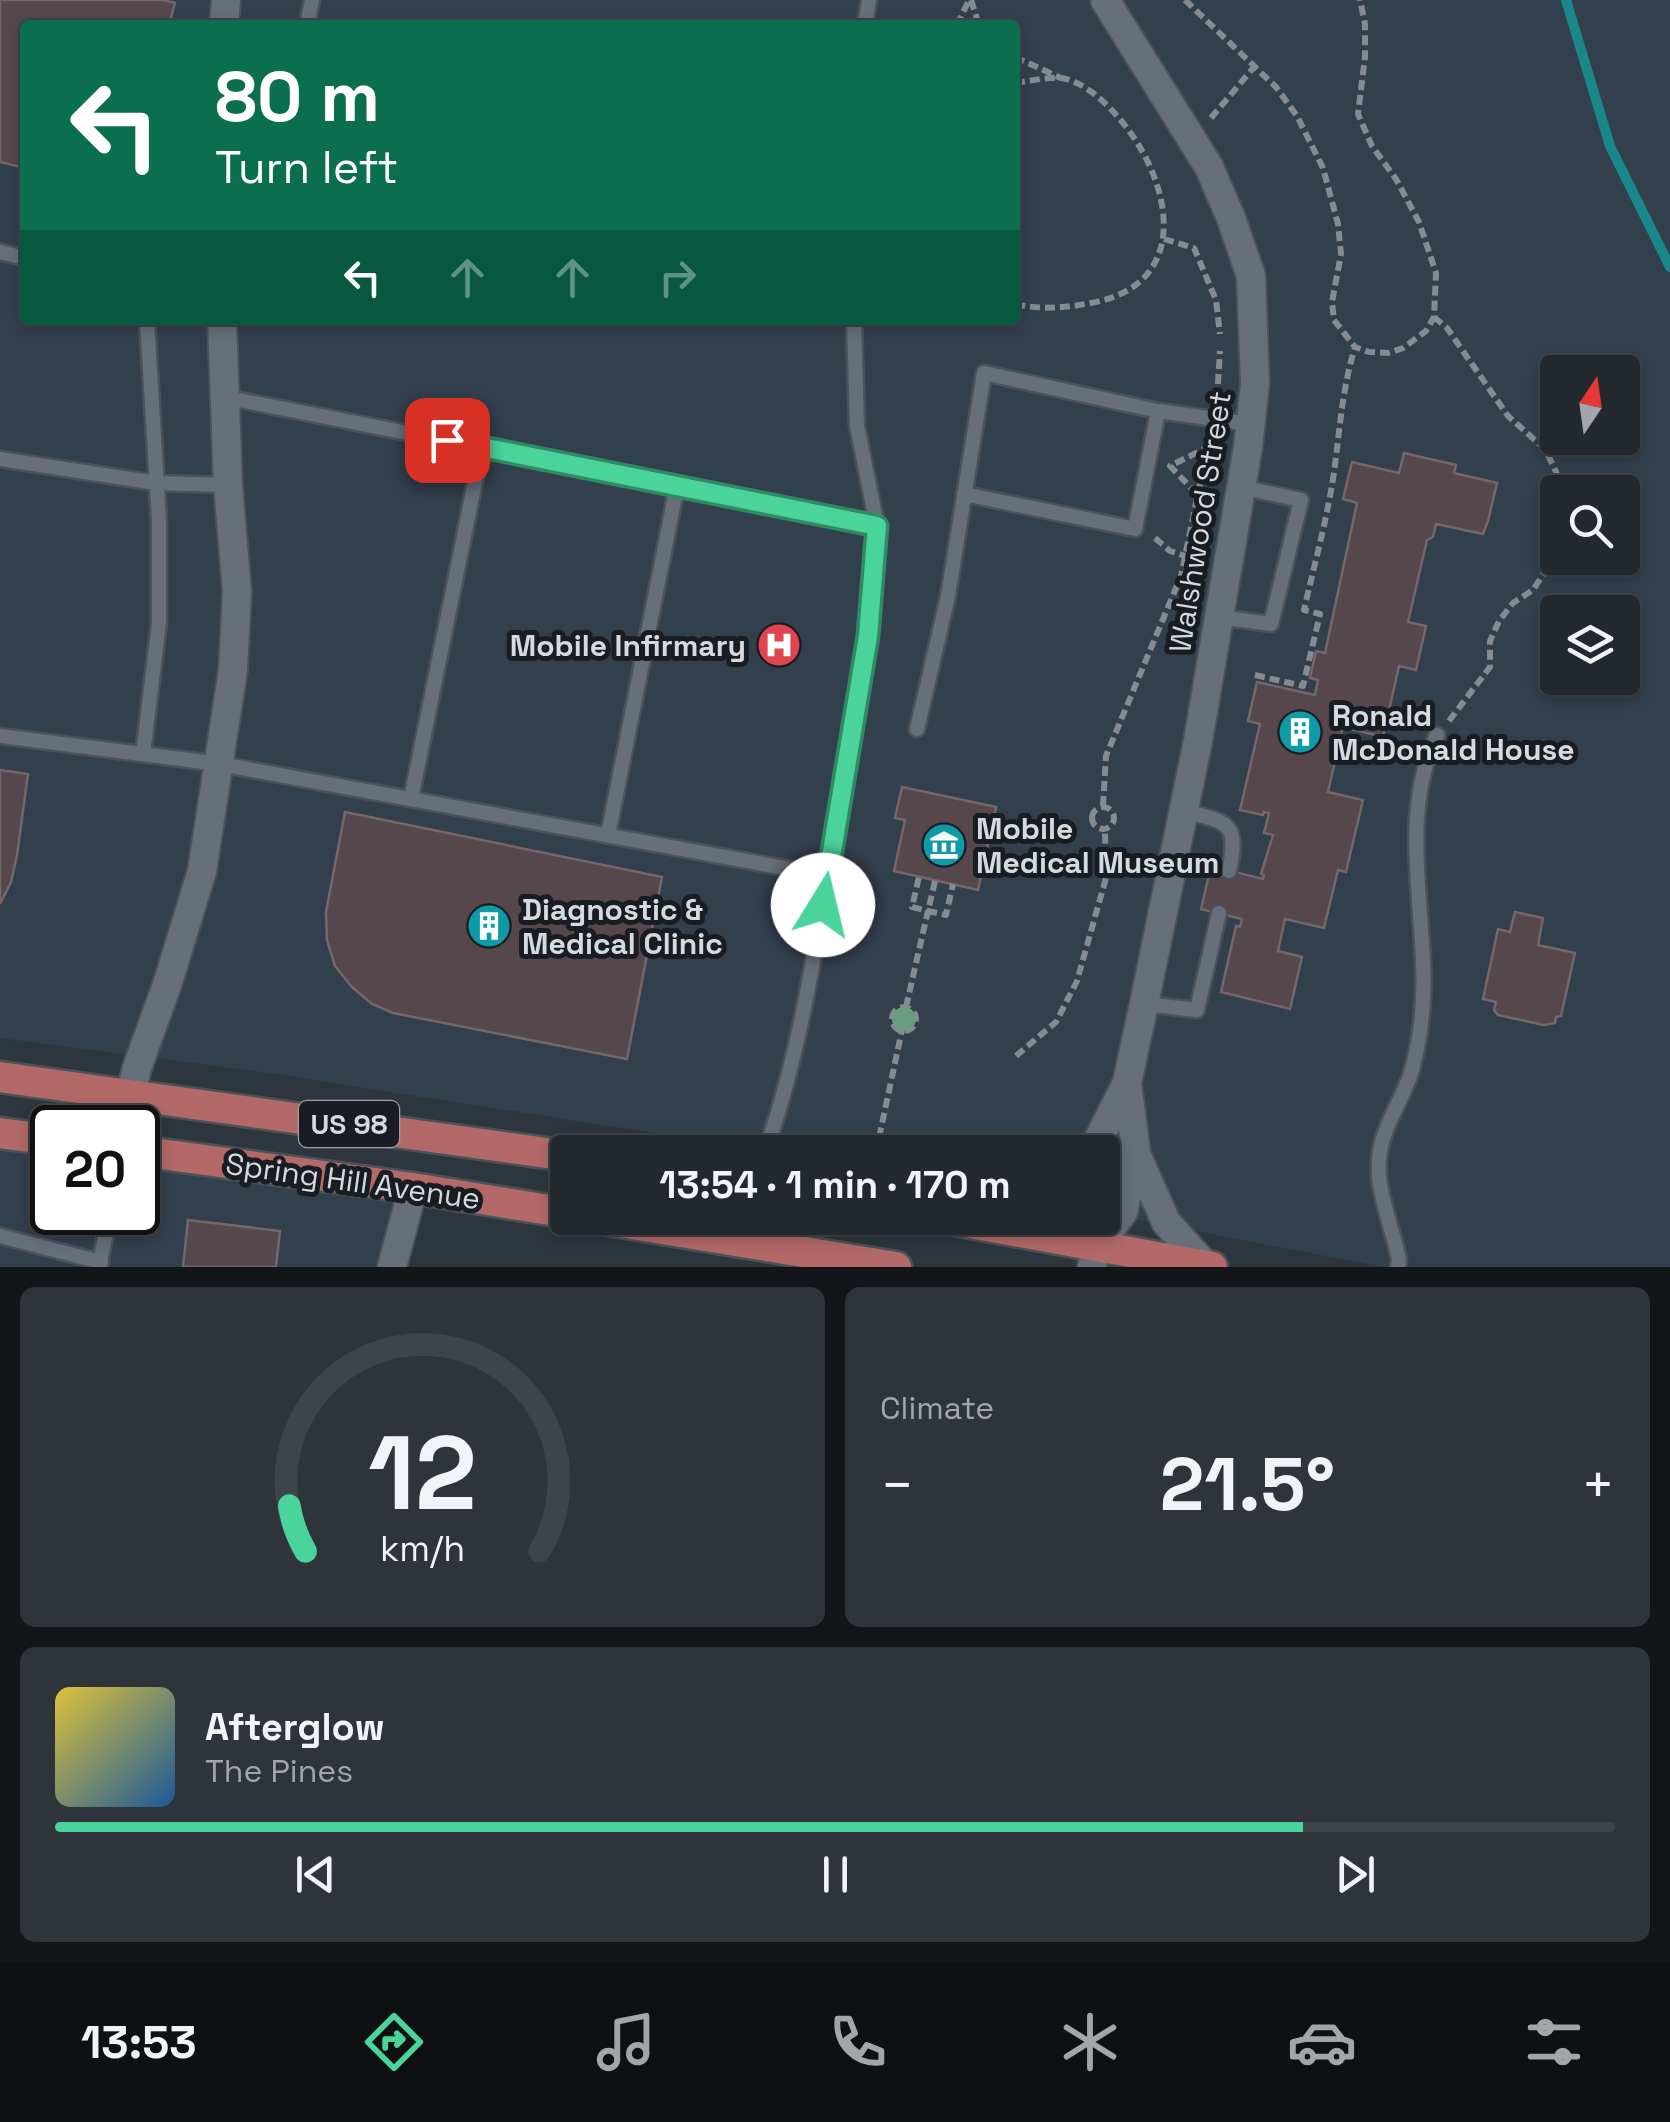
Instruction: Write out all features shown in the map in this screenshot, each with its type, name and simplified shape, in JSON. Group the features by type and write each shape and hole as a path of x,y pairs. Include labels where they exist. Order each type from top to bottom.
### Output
{"main road":[{"name":"Spring Hill Avenue","path":"0,1077 550,1153"},
{"path":"0,1133 30,1137"},
{"name":"Spring Hill Avenue","path":"160,1154 550,1210"},
{"path":"699,1235 896,1267"},
{"path":"1056,1235 1197,1266"}],"street":[{"name":"Walshwood Street","path":"1098,1135 1127,1083 1144,1004 1219,617 1255,383 1251,276 1232,218 1209,167 1105,0"},
{"path":"127,1105 202,871 233,670 236,592 222,325"},
{"name":"Walshwood Street","path":"1127,1083 1136,1152 1166,1222 1197,1266"},
{"name":"Walshwood Street","path":"1092,1243 1124,1212 1136,1152"},
{"path":"392,1267 413,1188"}],"lane":[{"path":"143,754 159,622 147,325"},
{"path":"771,1135 783,1100 814,961 868,636 877,526 858,426 854,325"},
{"path":"917,729 948,596 984,372 1158,411 1250,424"},
{"path":"223,397 877,526"},
{"path":"964,494 1135,529 1158,411"},
{"path":"411,799 482,447"},
{"path":"0,458 156,483 228,485"},
{"path":"608,835 677,486"},
{"path":"1219,617 1272,624 1301,500 1241,487"},
{"path":"1398,1267 1379,1177 1380,1140 1410,1075 1421,1023 1424,970 1417,806 1437,735"},
{"path":"0,736 220,764 828,876"},
{"path":"1184,811 1218,820 1231,831 1236,843 1229,871"},
{"path":"1144,1004 1197,1010 1218,913"},
{"path":"0,1236 100,1264 106,1235"}],"path":[{"path":"1186,0 1276,87 1298,116 1316,154 1338,224 1341,254 1332,302 1334,320 1356,348 1369,352 1403,348 1426,331 1434,317 1436,273 1429,245 1358,114 1365,40 1360,0"},
{"path":"1020,59 1104,101 1141,146 1161,195 1165,216 1164,240 1157,260 1129,292 1104,301 1055,309 1020,305"},
{"path":"1020,82 1062,78"},
{"path":"1103,806 1106,756 1181,576 1213,418 1221,344 1216,300 1194,248 1164,240"},
{"path":"1434,317 1447,328 1508,416 1544,448 1557,475"},
{"path":"1255,675 1304,686 1320,614 1304,610 1333,478 1342,390 1356,348"},
{"path":"1198,496 1170,466 1208,447"},
{"path":"1437,735 1490,667 1490,641 1499,621 1513,603 1533,590 1542,575"},
{"path":"1103,806 1114,815 1112,826 1105,830 1094,826 1092,819 1103,806"},
{"path":"1016,1056 1056,1022 1078,981 1106,878 1105,830"},
{"path":"919,877 912,907 928,911 946,914 953,884"},
{"path":"906,1007 935,881"},
{"path":"906,1007 915,1014 915,1022 910,1028 895,1028 892,1017 898,1008 906,1007"},
{"path":"880,1135 902,1030"}],"shaded area":[{"name":"Mobile Infirmary","path":"0,0 1670,0 1670,1267 1382,1267 1120,1216 1120,1135 666,1135 269,1073 0,1038"},
{"path":"0,1147 30,1151 30,1235 160,1235 160,1169 395,1200 377,1267 0,1267"}],"building":[{"path":"0,0 175,3 170,20 20,20 20,167 0,162"},
{"name":"Ronald McDonald House","path":"1404,453 1456,465 1454,473 1497,483 1488,521 1483,534 1436,524 1433,537 1427,540 1408,622 1426,626 1416,670 1399,666 1383,737 1343,727 1328,792 1363,800 1346,872 1338,870 1324,928 1285,919 1278,951 1302,957 1290,1009 1221,992 1236,926 1240,927 1242,919 1201,909 1211,866 1263,879 1261,874 1273,835 1264,833 1269,813 1240,810 1260,724 1248,721 1257,682 1315,695 1318,680 1310,678 1316,651 1325,653 1357,503 1343,499 1352,462 1399,473"},
{"path":"0,770 28,774 17,855 11,882 0,904"},
{"name":"Mobile Medical Museum","path":"902,787 996,807 978,890 894,871 905,820 895,818"},
{"name":"Diagnostic & Medical Clinic","path":"345,812 662,877 627,1059 393,1013 372,1004 352,987 335,966 327,940 326,912"},
{"path":"1515,912 1543,918 1538,945 1575,953 1561,1016 1556,1017 1555,1023 1544,1025 1498,1015 1494,1010 1496,1002 1483,999 1498,929 1510,932"},
{"path":"188,1220 280,1231 276,1267 183,1267"}],"waterway":[{"path":"1566,0 1610,146 1670,267"}],"place":[{"name":"Mobile Infirmary","path":"779,645"},
{"name":"Ronald McDonald House","path":"1300,732"},
{"name":"Mobile Medical Museum","path":"944,845"},
{"name":"Diagnostic & Medical Clinic","path":"489,926"}],"route":[{"path":"447,440 877,526 868,636 823,905"}]}
